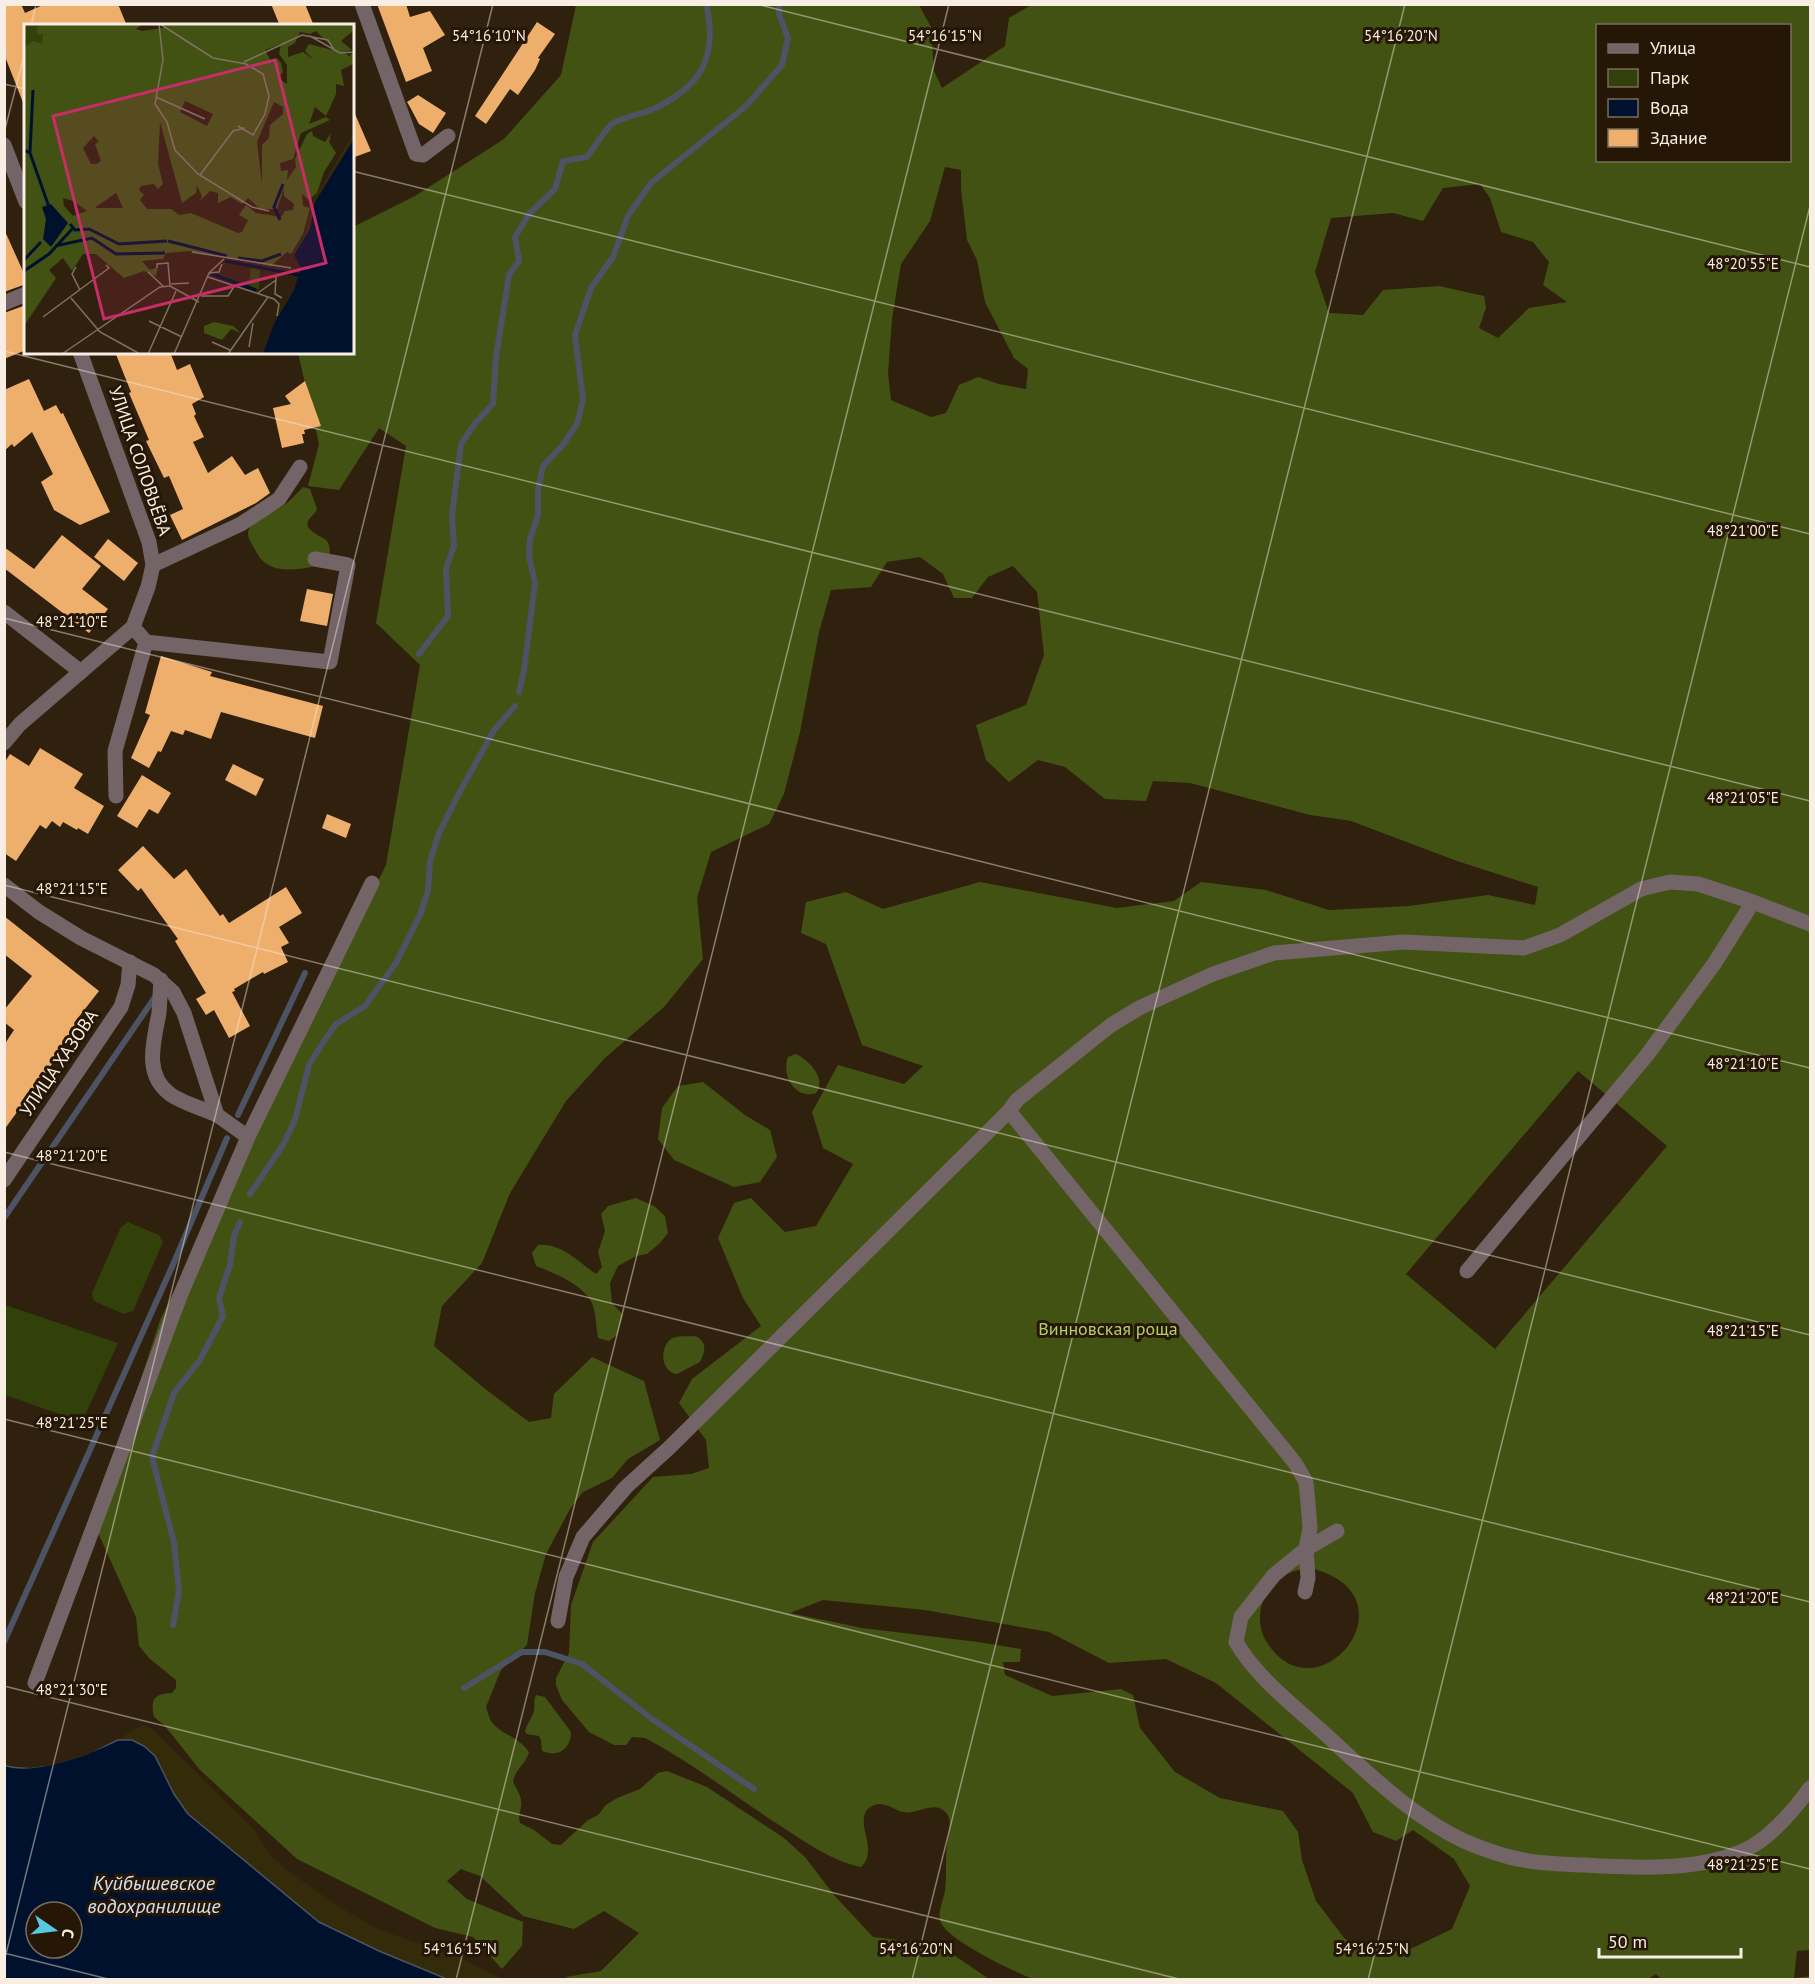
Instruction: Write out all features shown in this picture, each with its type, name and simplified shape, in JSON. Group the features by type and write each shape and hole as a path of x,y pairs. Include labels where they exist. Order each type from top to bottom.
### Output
{"street":[{"path":"363,4 416,154 423,155 448,136"},
{"path":"4,145 24,197"},
{"path":"4,303 24,295"},
{"name":"УЛИЦА СОЛОВЬЁВА","path":"81,354 149,542 153,565 148,587 133,627"},
{"path":"153,565 241,524 279,499 300,467"},
{"path":"4,743 20,724 133,627 146,642 330,662 348,565 315,559"},
{"path":"4,612 81,672"},
{"path":"116,796 115,751 146,642"},
{"path":"558,1621 566,1577 584,1537 626,1486 673,1444 1009,1111 1017,1100 1111,1025 1131,1013 1213,974 1274,953 1404,942 1524,948 1560,935 1641,889 1671,882 1698,884 1810,924"},
{"path":"35,1683 180,1296 248,1137 372,883"},
{"path":"4,885 39,912 81,938 161,980 173,992 184,1013 217,1115"},
{"path":"1467,1271 1647,1055 1714,964 1753,902"},
{"name":"УЛИЦА ХАЗОВА","path":"5,1178 121,1007 128,985 130,962"},
{"path":"161,980 153,1045 153,1068 159,1082 171,1095 217,1115 248,1137"},
{"path":"1009,1111 1295,1463 1306,1482 1310,1528 1306,1549 1308,1578 1305,1592"},
{"path":"1337,1531 1306,1549 1274,1575 1241,1617 1236,1642 1246,1659 1288,1701 1382,1785 1426,1819 1463,1840 1523,1860 1546,1863 1617,1867 1690,1864 1727,1857 1750,1847 1769,1835 1810,1788"}],"green space":[{"name":"Винновская роща","path":"576,5 919,5 931,27 934,71 942,88 1005,46 1009,18 1031,5 1810,5 1810,1950 1797,1951 1794,1978 1810,1976 1810,1979 1662,1980 1656,1974 1647,1980 1033,1979 971,1948 943,1926 940,1913 945,1891 946,1851 950,1824 949,1817 943,1810 934,1807 903,1812 882,1804 873,1805 865,1814 864,1821 868,1845 866,1860 861,1867 850,1864 806,1843 695,1768 645,1738 632,1737 626,1745 614,1745 589,1732 562,1700 556,1685 556,1678 569,1653 571,1605 593,1542 653,1477 691,1474 709,1468 706,1440 679,1403 692,1379 761,1326 743,1298 718,1238 734,1203 751,1198 785,1232 816,1226 853,1164 823,1148 812,1112 838,1065 904,1084 923,1066 862,1045 826,944 801,933 806,902 846,892 883,909 980,882 1117,908 1174,901 1201,882 1266,890 1329,910 1409,906 1488,895 1535,905 1538,887 1457,861 1351,821 1310,815 1190,783 1153,781 1146,801 1105,799 1065,767 1038,760 1009,782 986,760 976,725 1026,705 1044,655 1037,592 1013,566 988,577 972,598 954,598 943,574 920,557 887,562 871,587 831,590 819,632 800,732 784,794 769,824 711,852 697,898 703,959 664,1007 605,1058 566,1101 510,1193 482,1263 442,1306 434,1346 529,1422 551,1418 554,1394 592,1357 644,1381 660,1440 628,1459 612,1478 583,1492 570,1509 546,1554 535,1593 527,1645 501,1670 486,1707 490,1720 495,1726 520,1742 529,1752 513,1782 521,1800 520,1823 534,1830 552,1844 561,1845 588,1820 598,1815 606,1805 640,1789 658,1773 667,1771 707,1787 784,1838 805,1857 834,1895 873,1937 939,1945 989,1979 567,1979 566,1977 601,1971 639,1933 604,1911 574,1929 523,1916 480,1876 461,1869 447,1881 467,1899 523,1922 522,1946 502,1969 473,1937 435,1928 297,1859 200,1770 165,1726 154,1717 153,1702 157,1696 172,1693 176,1688 176,1680 150,1659 139,1646 136,1617 94,1524 160,1320 386,865 420,665 376,623 406,446 379,428 339,490 308,486 319,444 298,354 354,354 354,226 415,196 504,139 561,75","holes":["945,167 961,170 967,240 977,260 985,302 1014,358 1028,369 1026,389 978,377 959,385 946,413 931,417 891,400 888,373 892,319 901,264 930,221","1480,184 1490,198 1501,232 1533,242 1549,262 1543,285 1567,302 1529,308 1498,338 1479,328 1486,308 1484,296 1439,286 1383,290 1363,315 1329,313 1315,272 1331,218 1393,213 1423,221 1443,188","1578,1071 1667,1146 1495,1349 1406,1274","1314,1569 1344,1584 1357,1604 1358,1626 1348,1646 1331,1661 1309,1668 1287,1662 1266,1641 1262,1633 1260,1614 1265,1596 1276,1581 1294,1571","823,1600 925,1610 1049,1632 1109,1663 1166,1659 1216,1683 1353,1793 1373,1832 1396,1841 1413,1830 1454,1859 1470,1886 1452,1929 1402,1953 1345,1939 1316,1901 1302,1860 1298,1832 1283,1811 1220,1798 1175,1772 1140,1728 1133,1695 1121,1689 1052,1696 1005,1675 1003,1662 1020,1662 1021,1649 862,1628 790,1613"]},
{"path":"303,487 310,489 317,509 307,525 327,541 330,548 329,560 316,566 298,569 273,567 257,554 249,538 249,529 259,518 286,504"},
{"path":"796,1054 815,1070 819,1082 816,1093 802,1093 788,1078 786,1064 788,1057"},
{"path":"703,1082 745,1115 770,1130 777,1157 760,1182 734,1187 674,1160 658,1139 662,1108 678,1086"},
{"path":"636,1198 654,1206 665,1216 668,1233 647,1254 636,1256 618,1266 610,1283 612,1303 623,1315 617,1335 609,1341 598,1338 594,1309 586,1295 566,1279 536,1266 532,1253 538,1245 555,1247 569,1254 596,1274 602,1267 598,1252 605,1231 601,1214 608,1206"},
{"path":"128,1222 159,1235 163,1242 133,1311 124,1314 96,1302 92,1293 121,1227"},
{"path":"5,1305 118,1343 82,1422 5,1395"},
{"path":"695,1336 702,1341 704,1347 700,1362 677,1374 672,1372 665,1364 663,1354 667,1343 676,1337"},
{"path":"536,1695 545,1697 571,1732 569,1743 558,1753 542,1751 539,1736 525,1732 534,1711"}],"sand":[{"path":"144,1725 152,1729 255,1830 271,1856 291,1873 338,1906 378,1929 461,1958 503,1979 447,1979 379,1951 319,1922 188,1814 174,1794 164,1773 132,1740 118,1740"}],"water":[{"name":"Куйбышевское водохранилище","path":"118,1740 132,1740 144,1746 155,1756 174,1794 188,1814 319,1922 379,1951 447,1979 5,1979 4,1765 31,1768 78,1757"}],"pier":[{"path":"116,1737 121,1737 87,1755 53,1765 30,1768 5,1765 5,1762 30,1765 53,1762 85,1752"}],"building":[{"path":"4,4 21,4 25,13 45,4 118,4 126,24 24,24 24,105 4,54"},
{"path":"271,4 305,4 313,24 279,24"},
{"path":"377,4 406,4 410,17 430,11 445,35 423,48 432,71 406,82"},
{"path":"537,22 555,34 538,58 540,59 535,70 518,95 510,89 486,124 475,116"},
{"path":"418,95 446,113 433,133 419,124 407,102"},
{"path":"354,112 371,151 354,157"},
{"path":"4,229 24,274 24,285 4,292"},
{"path":"24,306 24,351 4,359 4,313"},
{"path":"116,354 171,354 177,370 190,364 204,397 192,404 196,414 194,416 204,437 193,442 208,473 232,456 245,475 258,468 270,493 256,503 182,540 170,515 183,509 169,476 164,478 146,441 149,440 129,393 131,392"},
{"path":"29,379 44,411 56,405 61,414 63,413 110,512 80,525 54,510 41,482 53,474 32,432 14,447 12,444 4,451 4,390"},
{"path":"305,381 321,426 304,430 305,434 302,434 304,443 282,448 273,408 291,404 285,396"},
{"path":"62,535 101,566 82,589 108,609 89,633 4,568 4,547 34,569"},
{"path":"108,539 138,563 124,581 94,557"},
{"path":"307,589 333,594 327,626 300,621"},
{"path":"161,656 212,672 210,676 323,706 315,738 221,712 211,739 185,730 183,735 171,731 161,752 158,751 149,768 131,758 150,715 145,713"},
{"path":"40,748 83,774 74,788 104,806 88,834 63,822 60,827 52,821 46,829 40,825 16,861 4,853 4,763 10,754 29,766"},
{"path":"233,764 264,779 256,796 225,780"},
{"path":"142,775 171,793 158,814 149,809 137,828 117,816"},
{"path":"327,814 351,824 346,838 322,828"},
{"path":"143,846 174,879 186,869 220,916 223,914 229,923 286,887 302,913 279,927 289,943 281,947 288,962 264,974 263,972 232,992 250,1026 229,1038 214,1010 206,1015 196,999 206,993 175,941 178,939 141,888 138,891 118,870"},
{"path":"4,916 99,991 74,1023 76,1025 55,1055 57,1057 4,1130 4,1045 14,1030 4,1022 4,1010 32,976 4,954"}],"waterway":[{"path":"419,654 448,616 446,569 454,546 452,515 461,444 476,422 493,404 496,357 509,275 519,261 515,237 529,214 555,189 563,161 587,157 612,124 651,110 668,101 693,81 702,69 710,40 706,4"},
{"path":"519,692 535,583 529,556 530,539 538,516 538,489 543,466 562,446 577,424 583,400 575,335 591,288 613,257 628,216 651,183 746,106 782,65 788,38 779,14 779,4"},
{"path":"250,1194 283,1145 295,1120 309,1065 322,1044 336,1024 365,1006 396,963 420,915 428,891 430,861 439,833 494,730 515,706"},
{"path":"238,1115 305,973"},
{"path":"4,1218 155,997"},
{"path":"4,1642 175,1260 227,1138"},
{"path":"173,1625 179,1591 174,1543 152,1457 174,1393 200,1360 223,1316 219,1298 230,1265 234,1236 240,1222"},
{"path":"464,1688 522,1652 545,1652 582,1664 652,1719 754,1789"}]}
